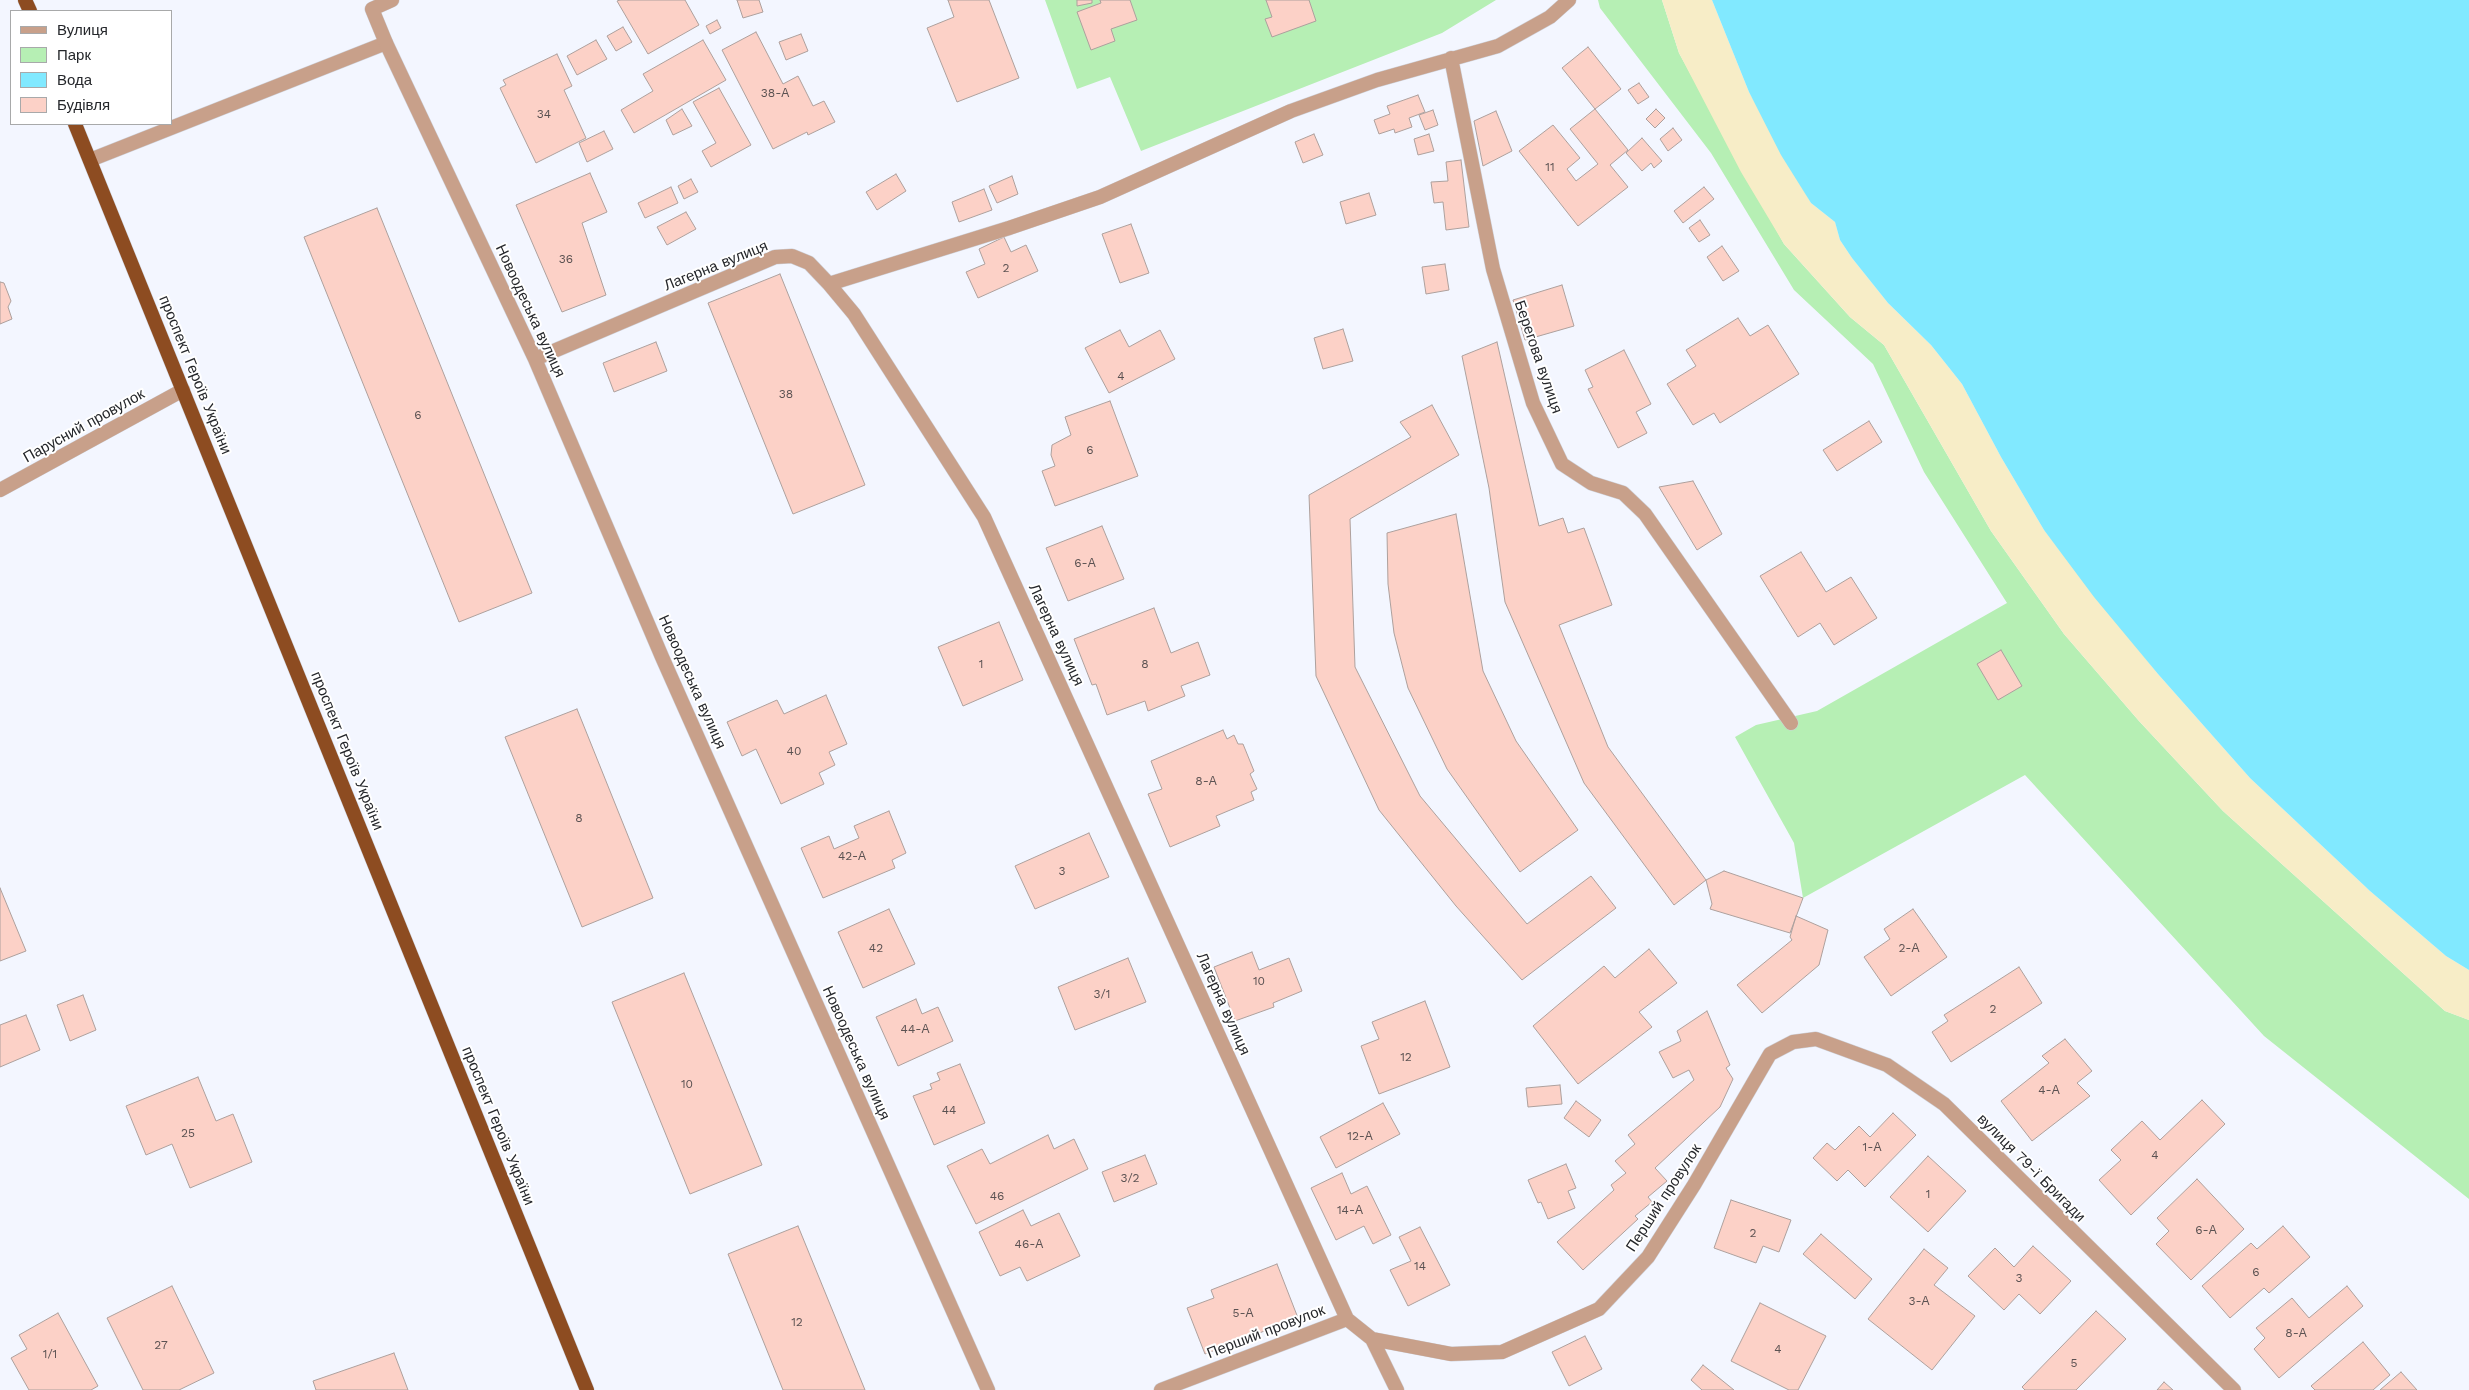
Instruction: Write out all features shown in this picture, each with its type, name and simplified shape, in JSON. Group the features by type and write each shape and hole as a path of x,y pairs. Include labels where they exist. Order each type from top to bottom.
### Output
{"highway":[{"name":"проспект Героїв України","path":"76,125 587,1390"}],"street":[{"name":"Новоодеська вулиця","path":"392,0 372,9 386,43 535,359 666,666 988,1390"},
{"path":"829,284 1009,228 1100,197 1291,111 1377,80 1498,46 1550,17 1569,0"},
{"path":"90,160 386,43"},
{"name":"Берегова вулиця","path":"1452,58 1493,269 1533,403 1562,464 1590,483 1623,493 1645,514 1791,723"},
{"name":"Лагерна вулиця","path":"535,359 775,257 792,256 809,263 829,284 854,314 984,517 1347,1319"},
{"name":"Парусний провулок","path":"0,490 184,390"},
{"name":"вулиця 79-ї Бригади","path":"1770,1054 1793,1042 1816,1039 1887,1065 1944,1104 2234,1390"},
{"name":"Перший провулок","path":"1160,1390 1347,1319 1372,1339 1451,1354 1502,1352 1598,1310 1648,1257 1694,1185 1770,1054"},
{"path":"1372,1339 1397,1390"}],"green space":[{"path":"1045,0 1496,0 1442,33 1141,151 1110,77 1077,89"},
{"path":"1598,0 1662,0 1679,53 1784,244 1850,317 1884,345 1991,531 2064,634 2139,721 2223,811 2445,1011 2469,1020 2469,1199 2264,1036 2025,775 1803,898 1794,843 1735,737 1756,725 1817,711 2007,603 1924,472 1873,364 1794,290 1711,153 1600,8"}],"sand":[{"path":"1662,0 1712,0 1749,92 1811,203 1835,222 1840,240 1852,258 1888,303 1931,345 1962,384 2001,457 2044,530 2158,674 2250,778 2370,891 2446,956 2469,970 2469,1020 2445,1011 2223,811 2139,721 2064,634 1991,531 1884,345 1850,317 1784,244 1741,172 1679,53"}],"water":[{"path":"1712,0 2469,0 2469,970 2446,956 2370,891 2250,778 2158,674 2094,597 2044,530 2001,457 1962,384 1931,345 1888,303 1852,258 1840,240 1835,222 1811,203 1781,155 1749,92"}],"building":[{"path":"685,0 699,25 648,54 617,1"},
{"path":"737,0 759,0 763,12 743,18"},
{"path":"948,0 989,0 1019,78 957,102 927,28 954,17"},
{"path":"1077,0 1092,0 1092,3 1077,6"},
{"path":"1100,0 1130,0 1137,20 1111,29 1115,41 1091,50 1077,12 1101,3"},
{"path":"1266,0 1309,0 1316,21 1272,37 1265,19 1272,17"},
{"path":"717,20 721,28 710,34 706,26"},
{"path":"623,27 632,42 616,51 607,36"},
{"path":"756,32 783,84 798,76 813,106 824,101 835,122 808,135 807,132 773,149 722,50"},
{"path":"801,34 808,51 786,60 779,42"},
{"path":"596,40 607,59 577,75 567,56"},
{"path":"703,40 726,80 634,133 621,110 653,91 643,74"},
{"path":"1588,47 1621,89 1595,109 1562,68"},
{"path":"557,54 572,86 564,90 586,138 536,163 500,88 506,85 503,80"},
{"path":"1639,83 1649,97 1638,104 1628,90"},
{"path":"719,88 751,145 711,167 702,151 716,143 693,102"},
{"path":"1418,95 1425,112 1409,118 1412,127 1395,133 1394,129 1379,134 1374,120 1390,114 1387,106"},
{"path":"682,109 692,126 673,135 666,120"},
{"path":"1595,109 1628,150 1610,165 1628,187 1578,226 1519,151 1553,125 1580,158 1567,169 1576,181 1598,164 1570,129"},
{"path":"1656,109 1665,118 1655,128 1646,119"},
{"path":"1433,110 1438,125 1425,130 1419,115"},
{"path":"1496,111 1512,151 1483,166 1474,121"},
{"path":"1673,128 1682,140 1668,151 1660,139"},
{"path":"604,131 613,149 587,162 579,143"},
{"path":"1314,134 1323,155 1303,163 1295,142"},
{"path":"1429,134 1434,151 1418,155 1414,139"},
{"path":"1642,138 1662,161 1654,168 1651,163 1642,171 1626,153"},
{"path":"1461,160 1469,227 1446,230 1443,202 1434,203 1431,182 1448,181 1446,162"},
{"path":"590,173 607,212 582,223 606,295 562,312 516,205"},
{"path":"896,174 906,191 877,210 866,192"},
{"path":"1012,176 1018,194 997,203 989,186"},
{"path":"691,179 698,192 684,199 678,186"},
{"path":"671,187 678,203 645,218 638,203"},
{"path":"1704,187 1714,199 1683,223 1674,211"},
{"path":"984,189 992,210 959,222 952,202"},
{"path":"1369,193 1376,215 1346,224 1340,202"},
{"path":"377,208 532,593 459,622 304,237"},
{"path":"686,212 696,229 667,245 657,227"},
{"path":"1700,220 1710,235 1699,242 1689,228"},
{"path":"1131,224 1149,273 1120,283 1102,234"},
{"path":"1004,237 1011,252 1026,245 1038,271 978,298 966,272 985,264 979,249"},
{"path":"1722,246 1739,271 1723,281 1707,257"},
{"path":"1445,264 1449,290 1426,294 1422,267"},
{"path":"780,274 865,485 793,514 708,303"},
{"path":"0,282 4,283 11,301 8,307 12,319 0,324"},
{"path":"1562,285 1574,326 1525,340 1513,300"},
{"path":"1738,318 1750,336 1768,325 1799,374 1720,423 1714,413 1693,425 1667,384 1696,366 1686,350"},
{"path":"1343,329 1353,361 1323,369 1314,338"},
{"path":"1120,330 1129,347 1160,330 1175,359 1109,393 1085,348"},
{"path":"656,342 667,371 614,392 603,363"},
{"path":"1497,342 1539,526 1563,518 1568,533 1584,528 1612,605 1559,625 1608,747 1706,880 1674,905 1584,783 1505,602 1489,488 1462,356"},
{"path":"1624,350 1651,404 1636,412 1647,433 1618,448 1588,389 1593,387 1585,370"},
{"path":"1110,401 1138,476 1055,506 1042,471 1055,466 1051,455 1052,445 1071,435 1065,417"},
{"path":"1432,405 1459,455 1350,519 1355,667 1420,796 1527,924 1591,876 1616,908 1522,980 1456,906 1379,810 1316,676 1309,495 1411,437 1400,422"},
{"path":"1869,421 1882,442 1837,471 1823,450"},
{"path":"1693,481 1722,534 1697,550 1659,487"},
{"path":"1456,514 1483,671 1516,741 1578,830 1520,872 1447,769 1408,688 1394,633 1388,584 1387,533"},
{"path":"1102,526 1124,579 1068,601 1046,548"},
{"path":"1801,552 1826,592 1851,577 1877,618 1834,645 1820,623 1798,637 1760,576"},
{"path":"1154,608 1171,653 1198,642 1210,675 1181,686 1185,696 1148,711 1145,701 1107,715 1096,684 1092,685 1074,639"},
{"path":"999,622 1023,680 963,706 938,647"},
{"path":"2001,650 2022,686 1998,700 1977,664"},
{"path":"826,695 847,744 829,752 835,765 819,773 824,784 781,804 756,749 742,756 727,722 777,700 784,714"},
{"path":"577,709 653,898 582,927 505,737"},
{"path":"1223,730 1227,739 1234,735 1238,744 1243,744 1254,771 1250,774 1257,789 1251,792 1254,800 1216,816 1220,826 1170,847 1148,794 1162,789 1151,761"},
{"path":"889,811 906,853 892,860 895,868 823,898 801,848 829,836 834,849 859,838 854,826"},
{"path":"1089,833 1109,877 1035,909 1015,866"},
{"path":"1724,871 1803,898 1790,933 1710,909 1712,904 1706,880"},
{"path":"0,888 26,951 0,961"},
{"path":"889,909 915,964 863,988 838,932"},
{"path":"1913,909 1947,957 1891,996 1864,957 1890,939 1884,929"},
{"path":"1796,916 1828,930 1819,965 1762,1013 1737,985 1792,940 1790,937"},
{"path":"1649,949 1677,983 1639,1012 1652,1027 1578,1084 1533,1026 1604,966 1615,978"},
{"path":"1252,952 1259,970 1289,958 1302,991 1273,1003 1274,1007 1235,1021 1214,967"},
{"path":"1128,958 1146,1002 1075,1030 1058,987"},
{"path":"2019,967 2042,1003 1951,1062 1932,1032 1948,1021 1944,1015"},
{"path":"684,973 762,1165 690,1194 612,1002"},
{"path":"83,995 96,1030 70,1041 57,1005"},
{"path":"916,999 922,1014 938,1007 953,1041 898,1066 876,1017"},
{"path":"1425,1001 1450,1067 1379,1094 1361,1046 1379,1039 1372,1022"},
{"path":"1707,1011 1730,1065 1726,1068 1733,1079 1720,1107 1655,1168 1667,1181 1648,1197 1652,1202 1635,1216 1638,1219 1583,1270 1557,1242 1614,1190 1611,1185 1626,1173 1615,1161 1635,1144 1628,1135 1694,1080 1689,1070 1673,1078 1659,1052 1681,1041 1677,1031"},
{"path":"26,1015 40,1050 0,1067 0,1025"},
{"path":"2065,1039 2092,1071 2077,1083 2090,1096 2032,1141 2001,1101 2049,1063 2042,1056"},
{"path":"960,1064 985,1123 934,1145 913,1096 932,1089 930,1084 940,1080 937,1073"},
{"path":"198,1077 216,1121 233,1114 252,1162 190,1188 172,1144 146,1155 126,1106"},
{"path":"1560,1085 1562,1104 1528,1107 1526,1088"},
{"path":"2202,1100 2225,1124 2131,1215 2099,1180 2121,1160 2111,1150 2142,1121 2160,1140"},
{"path":"1576,1101 1601,1120 1589,1137 1564,1118"},
{"path":"1383,1103 1400,1134 1336,1168 1320,1137"},
{"path":"1893,1113 1916,1135 1865,1187 1848,1170 1837,1181 1813,1158 1827,1143 1835,1150 1859,1126 1870,1137"},
{"path":"1048,1135 1054,1149 1074,1139 1088,1169 976,1224 947,1166 982,1149 990,1164"},
{"path":"1145,1155 1157,1184 1114,1202 1102,1172"},
{"path":"1928,1156 1966,1191 1928,1232 1890,1197"},
{"path":"1566,1164 1576,1188 1568,1191 1575,1208 1548,1219 1541,1202 1538,1203 1528,1180"},
{"path":"1342,1173 1351,1194 1367,1186 1391,1235 1373,1244 1364,1226 1336,1240 1311,1188"},
{"path":"2197,1179 2244,1229 2191,1280 2156,1244 2169,1231 2157,1218"},
{"path":"1731,1200 1791,1220 1779,1252 1763,1246 1756,1263 1714,1248"},
{"path":"1023,1210 1031,1226 1059,1213 1080,1256 1027,1281 1020,1267 1000,1276 979,1232"},
{"path":"798,1226 865,1390 783,1390 728,1254"},
{"path":"2283,1226 2310,1257 2269,1293 2264,1288 2230,1318 2202,1286 2251,1243 2257,1249"},
{"path":"1420,1227 1450,1285 1408,1306 1390,1270 1411,1261 1399,1237"},
{"path":"1821,1234 1872,1279 1855,1299 1803,1254"},
{"path":"2033,1246 2071,1281 2040,1314 2019,1294 2004,1310 1968,1276 1995,1248 2014,1267"},
{"path":"1924,1249 1948,1268 1934,1285 1975,1316 1932,1370 1868,1319"},
{"path":"1277,1264 1298,1318 1205,1354 1187,1308 1214,1298 1211,1290"},
{"path":"172,1286 214,1373 179,1390 143,1390 107,1318"},
{"path":"2347,1286 2363,1306 2279,1378 2254,1349 2265,1338 2256,1328 2292,1298 2309,1318"},
{"path":"1760,1303 1826,1336 1798,1390 1789,1390 1731,1361"},
{"path":"2096,1311 2126,1339 2076,1390 2025,1390 2022,1387"},
{"path":"58,1313 98,1386 91,1390 29,1390 11,1358 27,1349 19,1335"},
{"path":"1585,1336 1602,1369 1569,1386 1552,1352"},
{"path":"2363,1342 2390,1375 2373,1390 2315,1390 2311,1386"},
{"path":"394,1353 408,1390 316,1390 313,1381"},
{"path":"1703,1365 1734,1390 1702,1390 1691,1380"},
{"path":"2401,1372 2417,1390 2380,1390"},
{"path":"2164,1382 2173,1390 2157,1390"}]}
